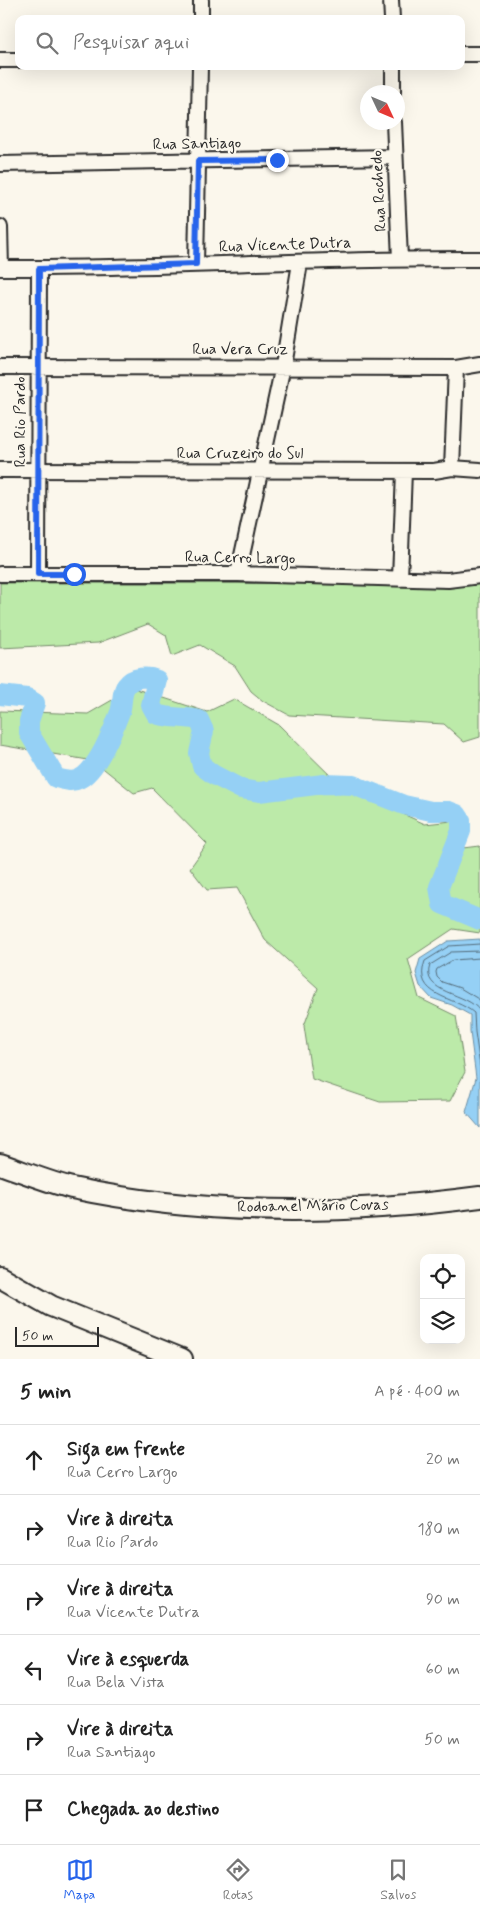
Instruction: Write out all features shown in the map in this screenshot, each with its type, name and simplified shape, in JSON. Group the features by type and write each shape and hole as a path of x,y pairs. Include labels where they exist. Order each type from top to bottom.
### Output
{"highway":[{"name":"Rodoanel Mário Covas","path":"0,1164 71,1187 175,1205 272,1210 371,1206 472,1198"},
{"path":"0,1277 51,1306 182,1359"}],"street":[{"path":"201,0 201,15"},
{"path":"391,0 392,15"},
{"path":"465,54 480,54"},
{"path":"0,60 15,60"},
{"path":"196,264 200,70"},
{"path":"393,70 393,85"},
{"name":"Rua Rochedo","path":"394,130 400,259"},
{"name":"Rua Santiago","path":"0,164 395,157"},
{"path":"0,227 1,268"},
{"name":"Rua Vicente Dutra","path":"1,268 39,269 400,259 480,259"},
{"path":"238,574 282,366 300,263"},
{"name":"Rua Rio Pardo","path":"38,574 39,269"},
{"name":"Rua Vera Cruz","path":"0,367 282,366 456,368 480,364"},
{"path":"452,468 456,368"},
{"name":"Rua Cruzeiro do Sul","path":"0,470 434,472 452,468 480,470"},
{"path":"400,579 404,471"},
{"name":"Rua Cerro Largo","path":"0,574 238,574 448,580 480,576"}],"green space":[{"path":"480,581 480,737 464,742 444,724 289,715 263,701 251,691 235,666 200,645 172,656 166,635 148,624 98,643 0,648 0,583 470,584"},
{"path":"133,688 207,712 234,699 279,725 341,786 425,824 452,821 464,848 480,846 480,933 453,929 408,959 419,998 456,1016 465,1072 450,1101 380,1102 312,1079 304,1026 318,988 265,940 237,888 207,890 190,868 207,844 152,788 134,793 94,761 0,745 0,711 88,714"}],"water":[{"path":"480,939 480,1128 466,1112 476,1078 470,1032 470,1015 452,1005 431,998 420,986 416,973 420,959 448,941"}],"waterway":[{"path":"0,695 27,698 35,703 29,721 29,733 56,778 62,780 79,779 92,768 104,749 113,729 120,712 123,691 126,686 133,680 149,678 157,680 151,705 156,714 199,720 204,731 199,753 202,766 214,775 241,789 259,792 324,784 353,785 404,805 431,811 449,811 457,814 461,820 461,831 439,887 442,904 480,920"}],"route":[{"path":"74,574 38,574 39,269 196,264 198,161 277,160"}]}
